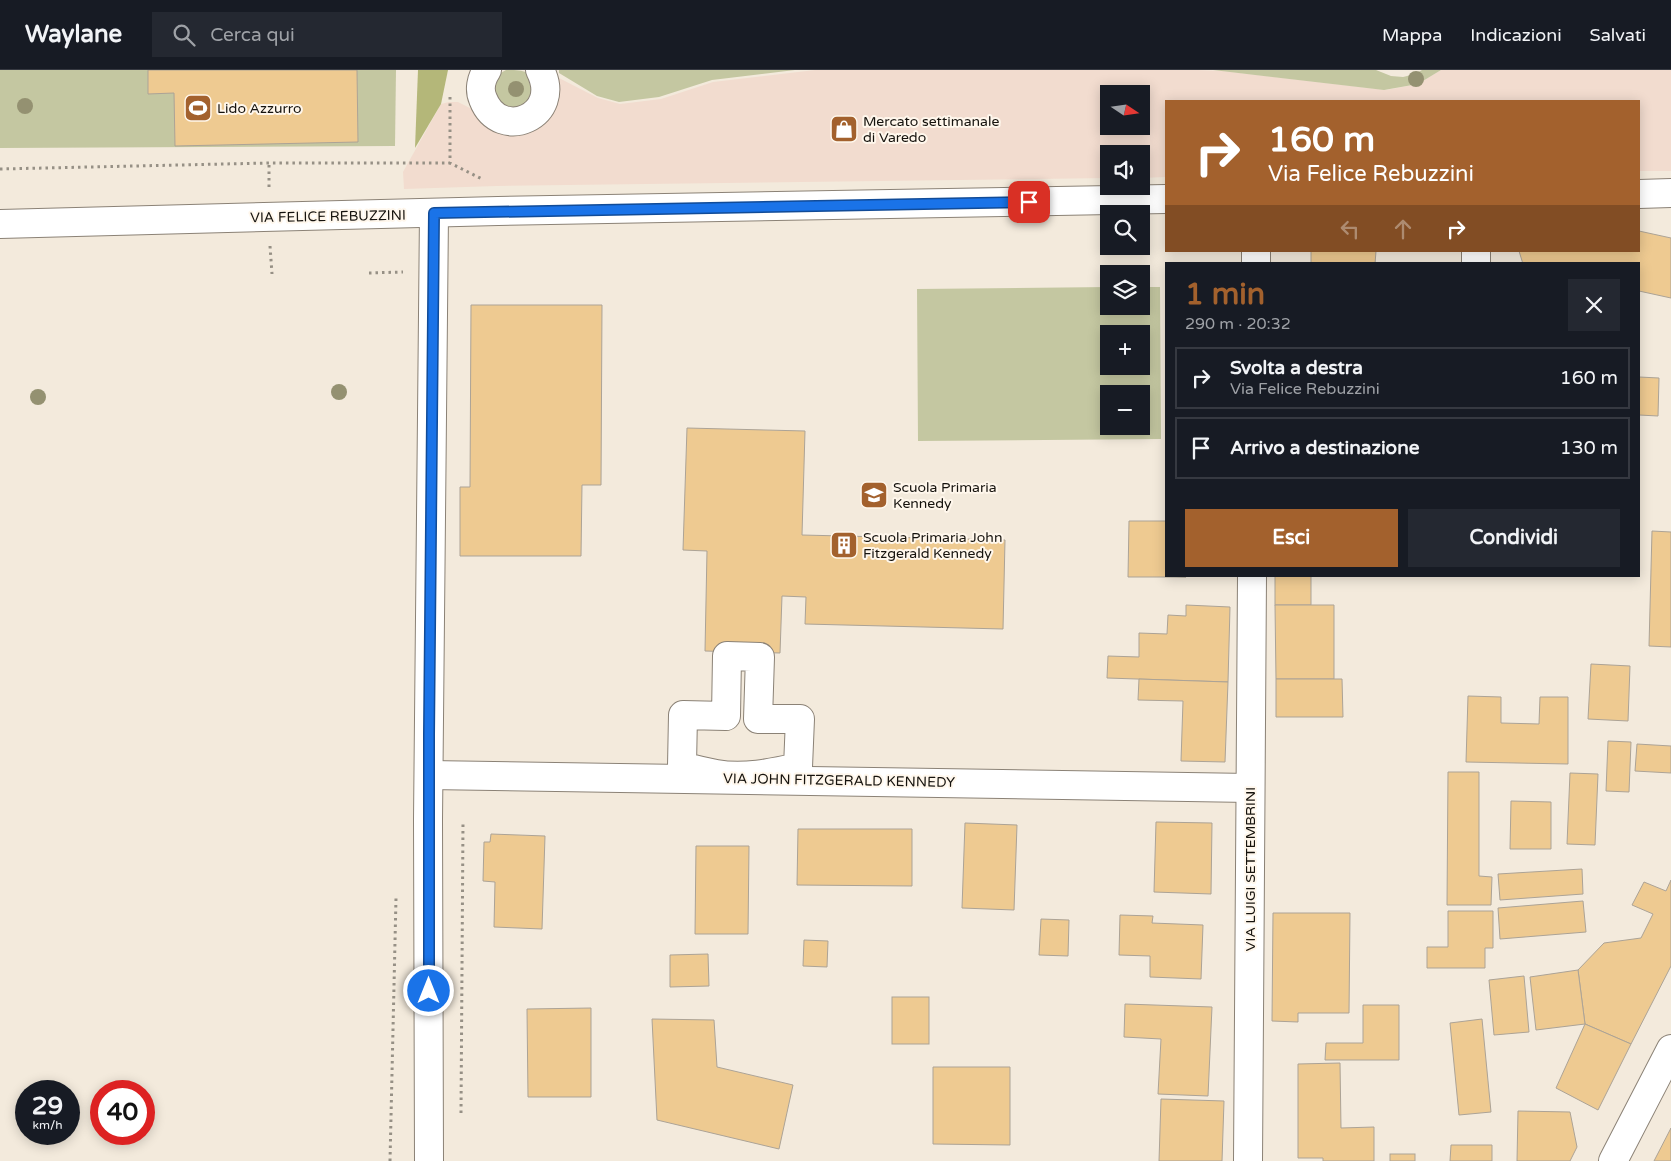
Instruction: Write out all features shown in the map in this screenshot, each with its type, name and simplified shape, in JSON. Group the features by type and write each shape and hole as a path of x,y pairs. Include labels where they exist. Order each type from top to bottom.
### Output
{"street":[{"path":"486,70 481,84 481,97 487,108 497,117 508,121 522,121 533,115 542,105 547,86"},
{"path":"1640,194 1671,193"},
{"name":"VIA FELICE REBUZZINI","path":"0,224 434,213 1165,199"},
{"path":"429,1161 429,775 434,213"},
{"name":"VIA LUIGI SETTEMBRINI","path":"1248,1161 1252,577"},
{"path":"727,656 760,656 758,719 800,719 798,767 750,776 718,774 682,766 683,715 726,716 727,656"},
{"name":"VIA JOHN FITZGERALD KENNEDY","path":"429,775 1250,788"},
{"path":"1613,1161 1671,1049"}],"path":[{"path":"0,170 269,163 450,163"},
{"path":"369,273 403,272"},
{"path":"461,1121 462,822"},
{"path":"390,1161 396,888"}],"shaded area":[{"name":"Mercato settimanale di Varedo","path":"815,70 1197,70 1223,71 1386,90 1418,84 1441,70 1671,70 1671,171 1640,171 1640,100 1165,100 1165,177 1150,178 1150,145 1100,145 1100,178 497,186 404,189 403,172 441,104 458,102 476,111 555,96 559,78 598,98 620,104 661,99 713,82"}],"green space":[{"name":"Lido Azzurro","path":"0,70 396,70 395,146 0,148"},
{"path":"418,70 448,70 441,104 415,148"},
{"path":"506,70 526,72 534,82 536,88 524,109 500,106 497,101 493,91 494,81 500,73"},
{"path":"559,70 795,70 712,80 659,97 619,102 597,96 559,73"},
{"path":"1213,70 1376,70 1391,76 1403,77 1422,70 1441,70 1418,84 1384,90"},
{"path":"1100,287 1100,315 1150,315 1150,287 1160,287 1161,439 918,441 917,289"}],"building":[{"path":"148,70 357,70 358,142 175,146 174,93 148,94"},
{"path":"1640,231 1671,238 1671,298 1640,291 1640,262 1522,262 1519,252 1640,252"},
{"path":"1311,252 1376,252 1375,262 1311,262"},
{"path":"471,305 602,305 601,485 582,485 581,556 460,556 460,487 470,487"},
{"path":"1640,377 1659,378 1658,416 1640,415"},
{"name":"Scuola Primaria John Fitzgerald Kennedy","path":"687,428 805,431 802,535 1005,540 1003,629 805,624 806,597 782,596 780,653 705,651 707,551 683,550"},
{"path":"1129,521 1165,521 1165,577 1128,577"},
{"path":"1652,531 1671,532 1671,647 1649,646"},
{"path":"1275,577 1311,577 1311,605 1275,605"},
{"path":"1186,605 1230,607 1228,682 1107,678 1108,656 1139,657 1139,633 1167,634 1168,615 1186,616"},
{"path":"1275,605 1334,605 1334,679 1276,679"},
{"path":"1591,664 1630,666 1628,721 1588,719"},
{"path":"1139,679 1228,682 1225,762 1181,761 1183,701 1138,700"},
{"path":"1276,679 1342,679 1343,717 1276,717"},
{"path":"1468,696 1501,697 1501,723 1539,724 1540,697 1568,697 1568,764 1466,762"},
{"path":"1608,741 1631,742 1629,792 1606,791"},
{"path":"1637,744 1671,746 1671,773 1635,771"},
{"path":"1448,772 1479,772 1479,876 1492,877 1491,905 1447,905"},
{"path":"1570,773 1598,774 1595,845 1567,844"},
{"path":"1511,801 1551,802 1551,849 1510,849"},
{"path":"1156,822 1212,823 1211,894 1154,892"},
{"path":"965,823 1017,825 1014,910 962,908"},
{"path":"798,829 912,829 912,886 797,885"},
{"path":"491,834 545,836 542,929 494,927 495,882 483,881 484,842 490,842"},
{"path":"696,846 749,846 748,934 695,934"},
{"path":"1582,869 1583,894 1500,900 1498,874"},
{"path":"1671,880 1671,966 1631,1044 1585,1024 1578,970 1604,943 1641,938 1653,914 1632,905 1644,882 1666,891"},
{"path":"1583,901 1586,932 1500,939 1498,908"},
{"path":"1448,911 1493,911 1493,948 1485,948 1485,968 1427,968 1427,947 1448,947"},
{"path":"1273,913 1350,913 1349,1013 1298,1013 1298,1022 1272,1021"},
{"path":"1120,915 1153,916 1152,923 1203,925 1201,979 1150,977 1150,956 1119,955"},
{"path":"1041,919 1069,920 1068,956 1039,955"},
{"path":"804,940 828,941 827,967 803,966"},
{"path":"708,954 709,986 670,987 670,955"},
{"path":"1578,970 1585,1024 1536,1030 1530,977"},
{"path":"1524,976 1529,1032 1494,1035 1489,980"},
{"path":"892,997 929,997 929,1044 892,1044"},
{"path":"1125,1004 1212,1007 1208,1096 1158,1094 1161,1039 1124,1037"},
{"path":"1363,1005 1399,1005 1399,1060 1325,1060 1326,1043 1363,1043"},
{"path":"591,1008 591,1097 528,1097 527,1009"},
{"path":"652,1019 714,1020 717,1067 793,1085 779,1149 657,1120"},
{"path":"1482,1019 1491,1112 1459,1115 1450,1023"},
{"path":"1585,1024 1631,1044 1598,1110 1556,1088"},
{"path":"1340,1063 1341,1128 1374,1127 1374,1161 1323,1161 1323,1158 1298,1158 1298,1064"},
{"path":"933,1067 1010,1067 1010,1145 933,1144"},
{"path":"1161,1099 1224,1101 1222,1161 1159,1161"},
{"path":"1518,1111 1570,1112 1577,1147 1570,1161 1517,1161"},
{"path":"1671,1128 1671,1161 1654,1161"},
{"path":"1451,1145 1492,1145 1492,1161 1450,1161"},
{"path":"1390,1154 1415,1154 1415,1161 1390,1161"}],"place":[{"name":"Lido Azzurro","path":"198,108"},
{"name":"Mercato settimanale di Varedo","path":"844,129"},
{"name":"Scuola Primaria Kennedy","path":"874,495"},
{"name":"Scuola Primaria John Fitzgerald Kennedy","path":"844,545"}],"route":[{"path":"429,991 428,820 434,213 1029,202"}]}
